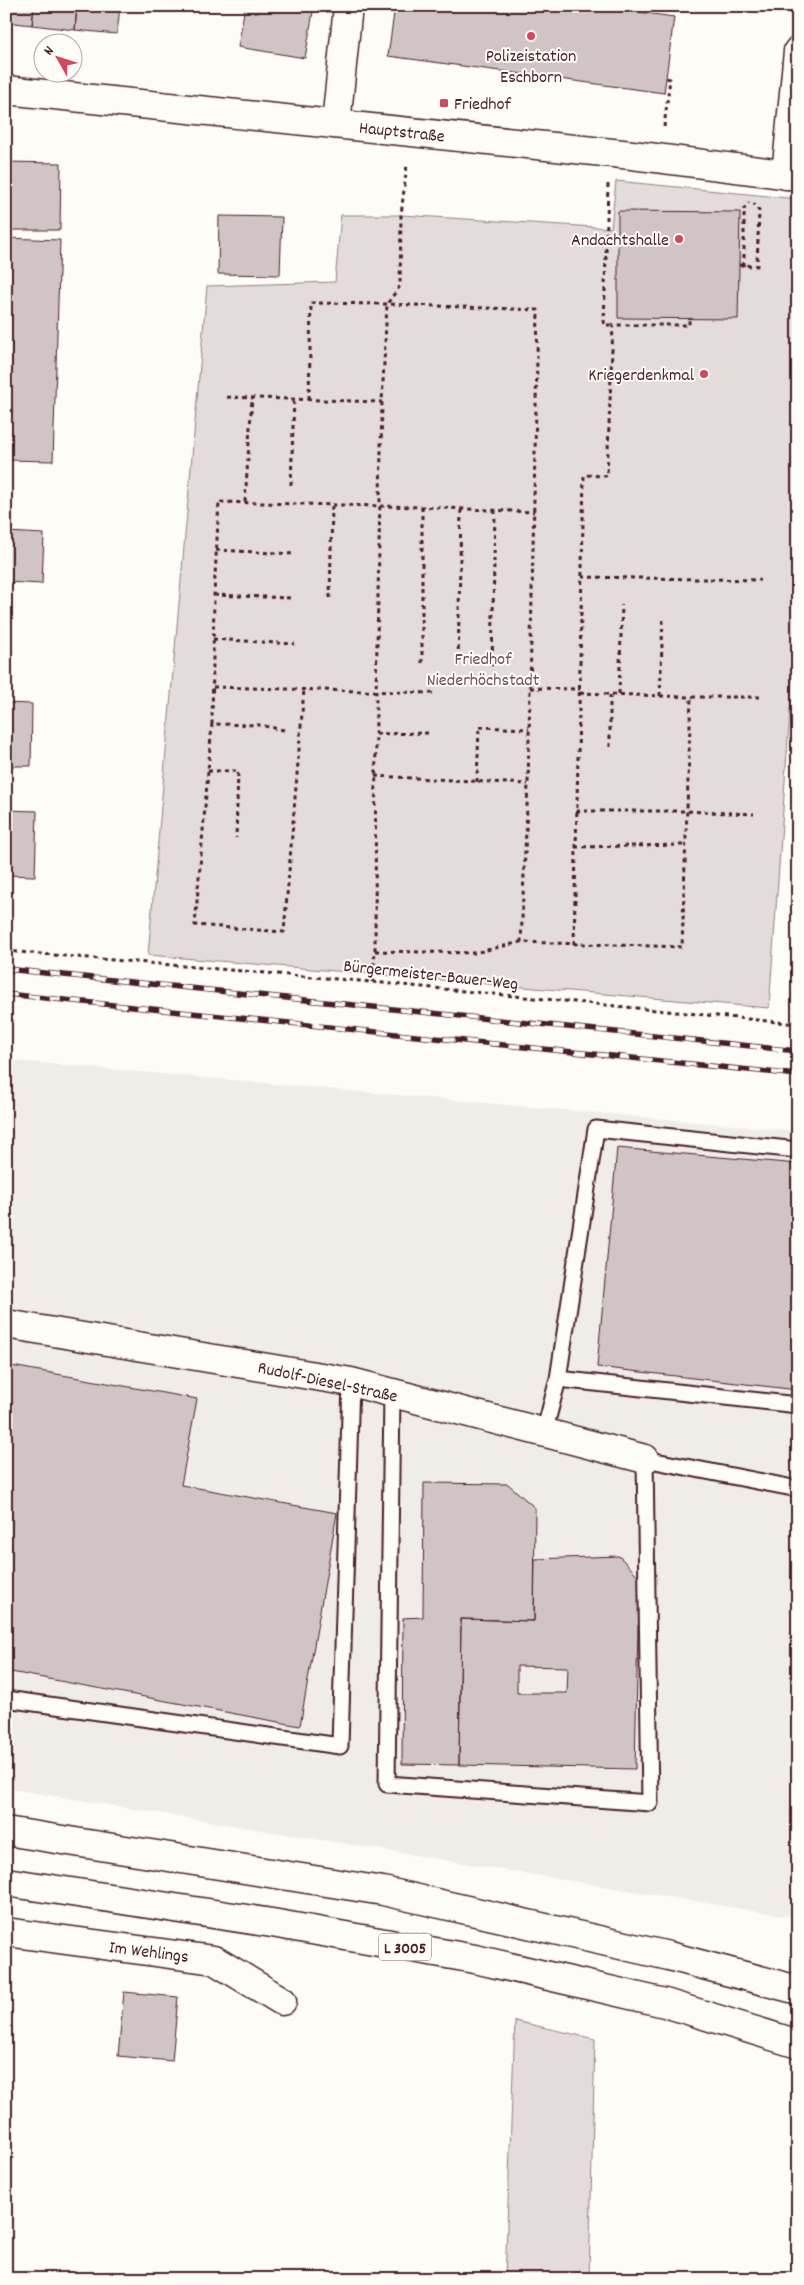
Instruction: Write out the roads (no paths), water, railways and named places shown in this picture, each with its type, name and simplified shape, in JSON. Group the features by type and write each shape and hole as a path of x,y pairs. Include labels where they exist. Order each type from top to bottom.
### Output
{"main road":[{"path":"336,124 348,6"},
{"path":"792,176 798,51"},
{"name":"Hauptstraße","path":"6,90 610,153 792,176"},
{"name":"Rudolf-Diesel-Straße","path":"6,1324 351,1382 646,1459"},
{"path":"6,1831 383,1891 669,1956 798,1990"},
{"name":"L 3005","path":"6,1882 272,1923 475,1959 665,2002 798,2044"},
{"name":"Im Wehlings","path":"6,1932 214,1960 282,2001"}],"lane":[{"path":"544,1433 558,1380 596,1129 798,1150"},
{"path":"558,1380 798,1405"},
{"path":"6,1699 340,1746 351,1382"},
{"path":"392,1394 388,1784 650,1803 646,1459 798,1489"}],"railway":[{"path":"6,969 798,1051"},
{"path":"6,994 798,1075"}],"place":[{"name":"Polizeistation Eschborn","path":"531,36"},
{"name":"Friedhof","path":"444,103"},
{"name":"Andachtshalle","path":"679,239"},
{"name":"Kriegerdenkmal","path":"704,374"}],"park label":[{"name":"Friedhof Niederhöchstadt","path":"483,668"}]}
